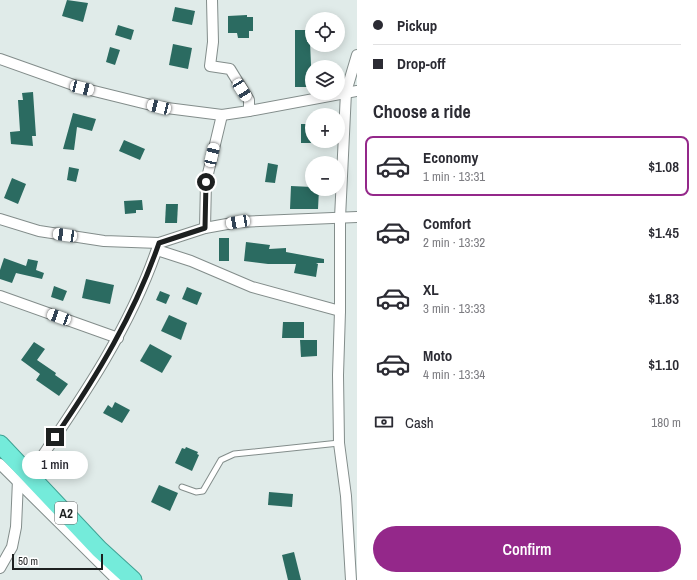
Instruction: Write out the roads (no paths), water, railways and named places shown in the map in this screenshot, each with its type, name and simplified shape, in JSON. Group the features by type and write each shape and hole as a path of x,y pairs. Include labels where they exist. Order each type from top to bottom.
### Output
{"highway":[{"name":"A2","path":"0,444 8,463 133,580"}],"street":[{"path":"212,0 213,42 210,66 230,69 249,100 249,111"},
{"path":"351,580 354,564 338,443 338,375 340,218 346,92 357,55"},
{"path":"0,59 82,88 159,107 222,115 357,90"},
{"path":"205,228 206,182 222,115"},
{"path":"0,568 12,547 24,479 80,400 118,338 131,314 158,246 205,228 238,222 357,218"},
{"path":"0,219 39,231 104,241 158,246 252,287 340,311"},
{"path":"0,296 118,338"},
{"path":"24,479 117,580"}],"lane":[{"path":"182,487 196,492 203,491 221,460 234,454 338,443"}]}
